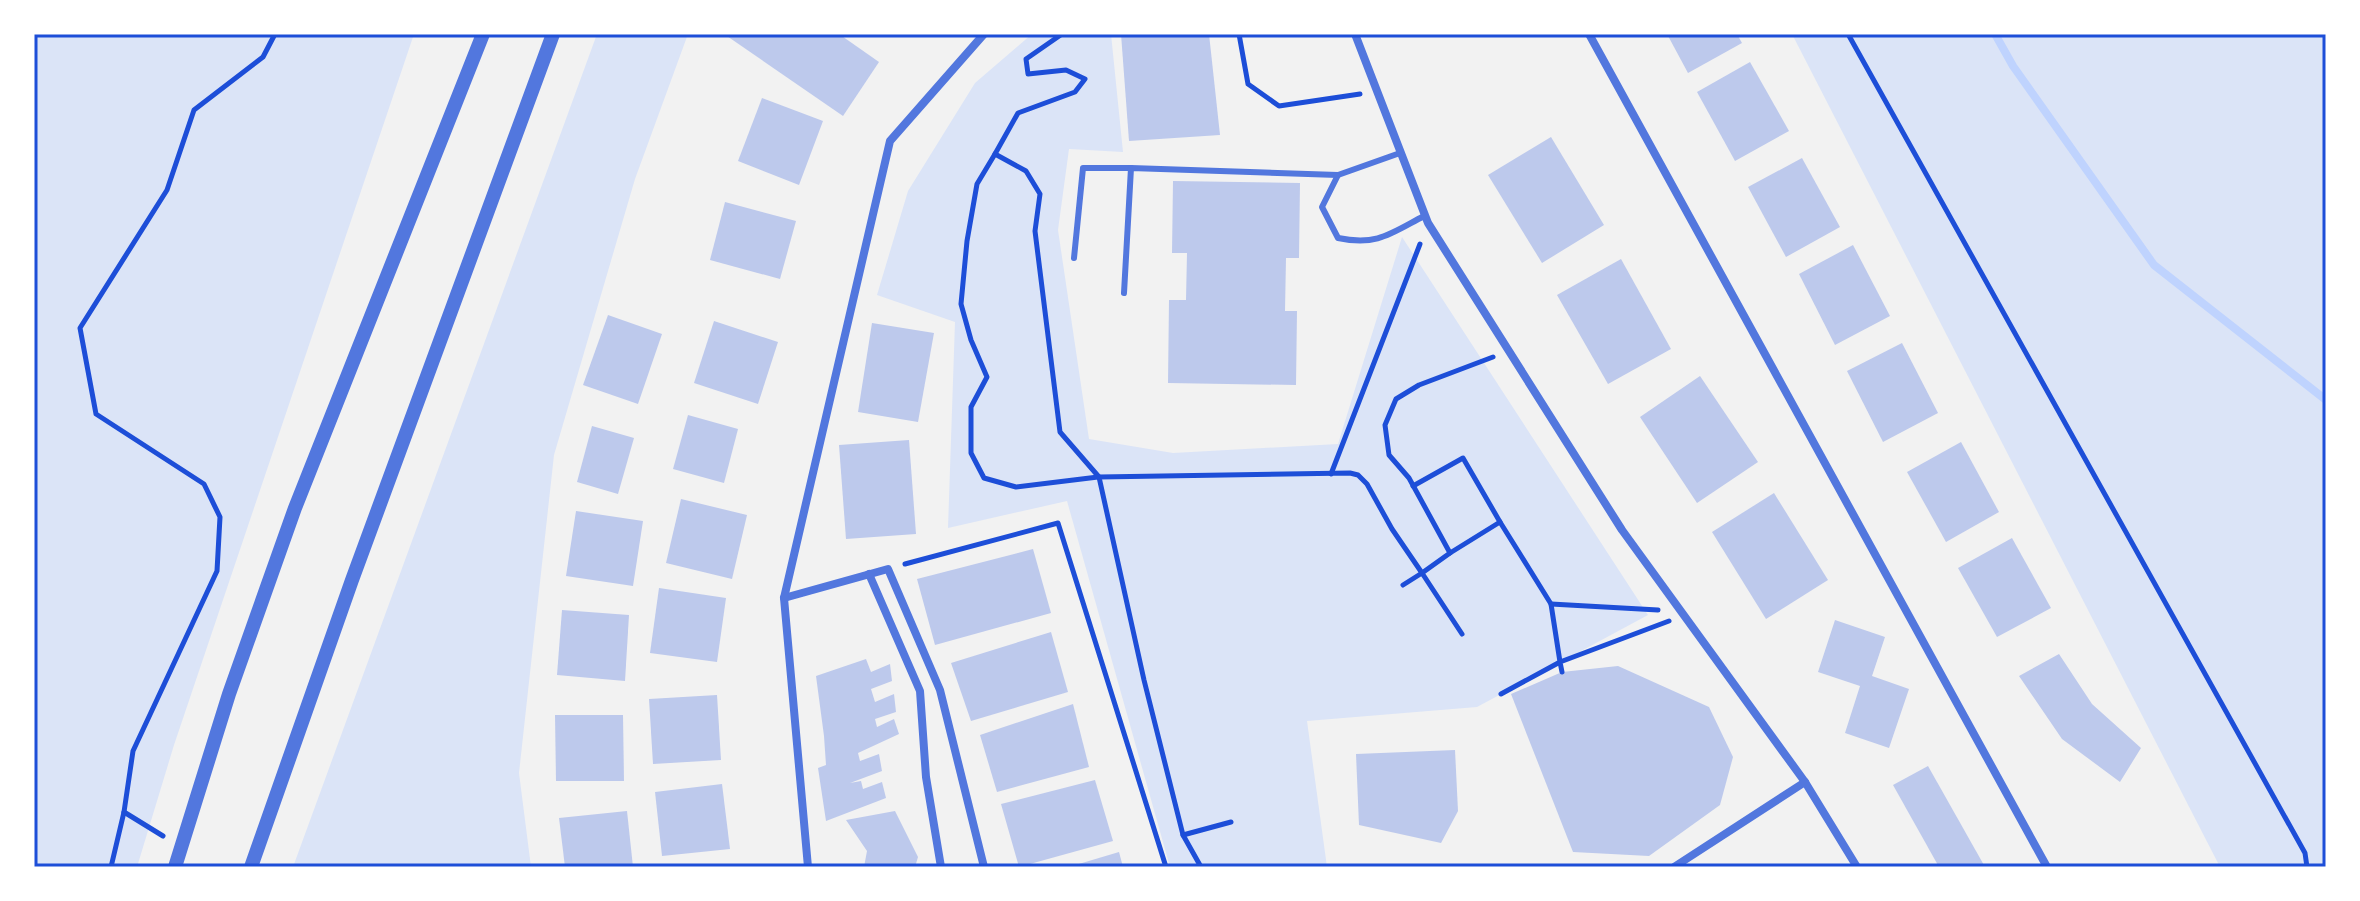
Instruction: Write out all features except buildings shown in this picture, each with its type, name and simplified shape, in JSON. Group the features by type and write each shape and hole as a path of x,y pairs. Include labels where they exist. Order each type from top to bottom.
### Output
{"street":[{"path":"175,867 229,694 295,508 483,34"},
{"path":"251,867 352,580 553,34"},
{"path":"808,867 784,598 890,141 984,34"},
{"path":"1355,34 1426,220 1622,530 1805,782 1857,867"},
{"path":"1589,34 2047,867"},
{"path":"784,598 888,569 940,690 984,867"},
{"path":"869,574 920,691 926,777 941,867"},
{"path":"1674,867 1805,782"}],"lane":[{"path":"1074,258 1083,168 1338,175 1400,153"},
{"path":"1124,293 1131,168"},
{"path":"1338,175 1322,207 1338,238 1362,243 1426,220"}],"path":[{"path":"111,867 124,812 133,751 217,571 220,517 204,484 96,414 80,328 167,190 194,110 263,57 275,34"},
{"path":"1062,34 1026,59 1028,74 1066,70 1085,79 1075,92 1018,113 977,184 961,304 971,340 987,377 971,407 971,453 984,478 1016,487 1099,477 1358,475 1367,484 1392,529 1462,634"},
{"path":"1239,34 1248,84 1279,106 1377,92"},
{"path":"1848,34 2305,853 2307,867"},
{"path":"995,154 1026,171 1040,194 1035,231 1060,432 1099,477 1144,680 1183,835 1201,867"},
{"path":"1331,474 1426,220"},
{"path":"1450,553 1413,486 1389,455 1385,425 1396,399 1419,385 1509,351"},
{"path":"1413,486 1463,458 1551,604 1562,672"},
{"path":"1403,585 1500,522"},
{"path":"888,569 1058,523 1166,867"},
{"path":"1551,604 1683,613"},
{"path":"1501,694 1560,662 1683,613"},
{"path":"124,812 181,847"},
{"path":"1183,835 1231,822"}],"shaded area":[{"path":"34,34 414,34 174,745 137,867 34,867"},
{"path":"597,34 688,34 635,179 554,455 519,773 531,867 293,867"},
{"path":"1032,34 1111,34 1123,152 1069,149 1058,230 1089,439 1173,453 1338,444 1402,237 1648,615 1477,707 1307,721 1327,867 1170,867 1067,501 948,528 955,322 877,295 908,191 975,83"},
{"path":"1792,34 2326,34 2326,867 2220,867"}],"waterway":[{"path":"1995,34 2013,66 2154,265 2326,400"}]}
